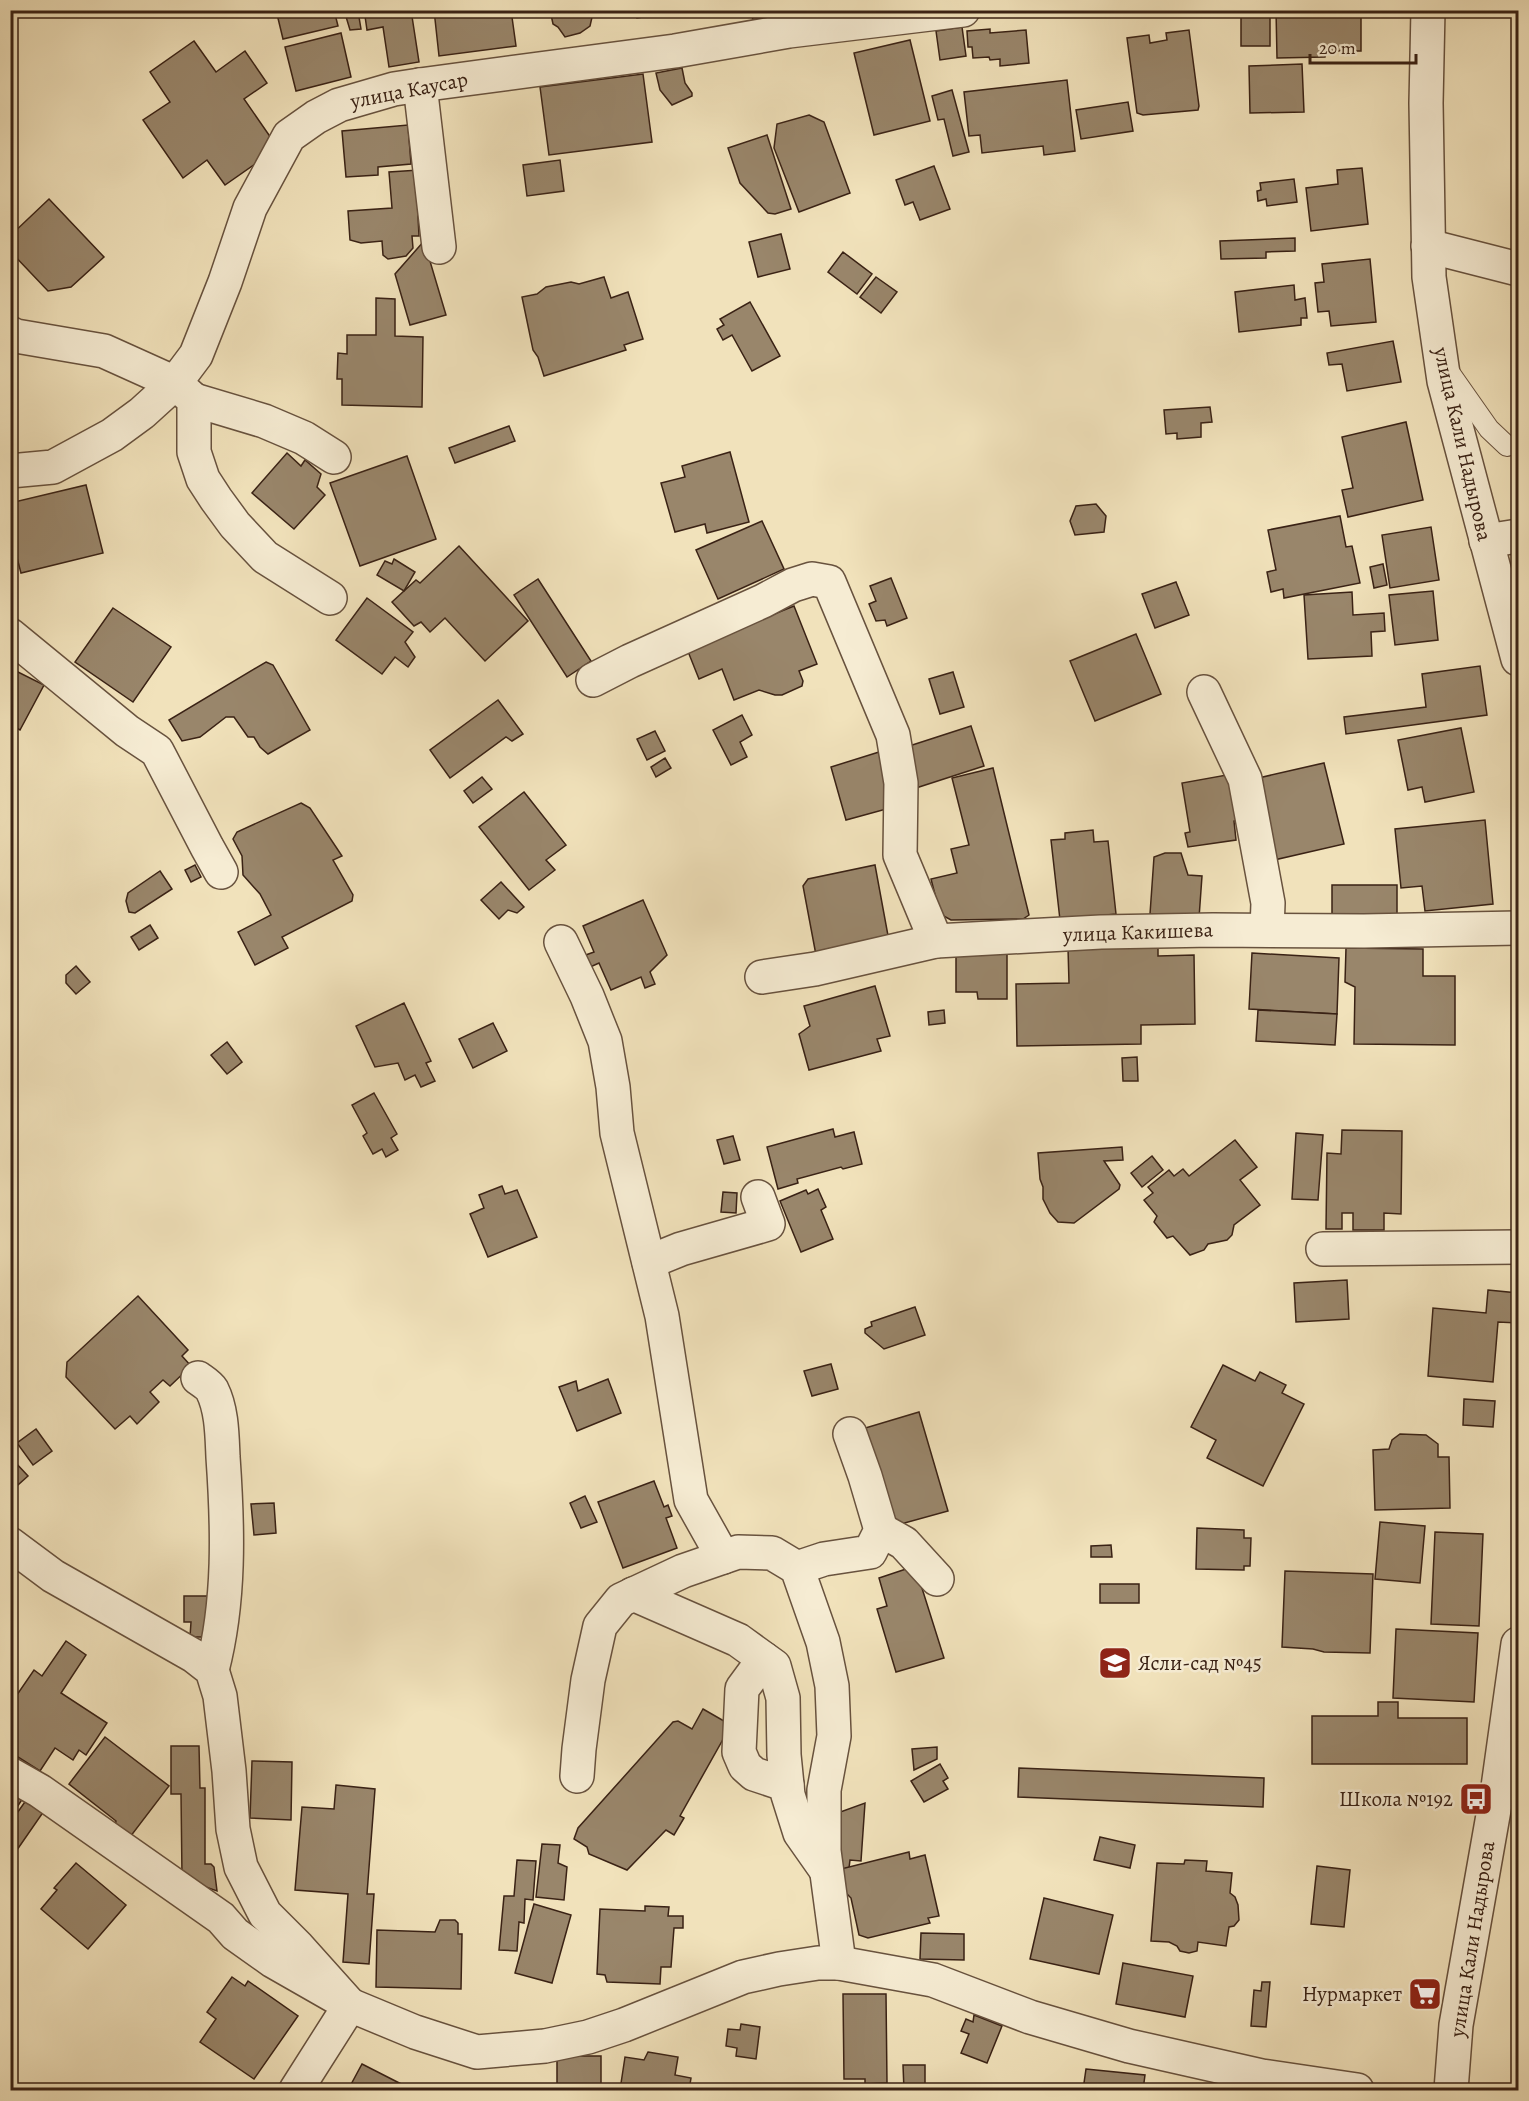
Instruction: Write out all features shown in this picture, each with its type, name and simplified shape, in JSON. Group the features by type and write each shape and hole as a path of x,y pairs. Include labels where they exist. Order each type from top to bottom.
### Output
{"street":[{"name":"улица Кали Надырова","path":"1428,10 1426,103 1429,277 1444,381 1518,659"},
{"name":"улица Каусар","path":"10,471 53,467 112,435 142,413 185,391 250,208 288,136 339,105 394,89 420,85 946,12"},
{"path":"420,85 439,247"},
{"path":"1428,246 1518,269"},
{"path":"10,333 16,336 104,351 185,391 304,438 334,457"},
{"path":"185,391 195,452 203,479 216,499 235,525 265,557 330,598"},
{"path":"1486,541 1518,536"},
{"path":"592,680 793,585 812,579 829,582 894,735 901,783 900,855 936,940"},
{"path":"10,635 127,731 157,751 221,872"},
{"path":"1204,692 1245,779 1268,903 1267,930"},
{"name":"улица Какишева","path":"762,977 815,969 936,940 1101,932 1518,928"},
{"path":"561,942 587,996 605,1041 613,1087 617,1132 662,1316 691,1500 723,1557"},
{"path":"649,1262 681,1249 768,1224 758,1197"},
{"path":"1323,1249 1518,1247"},
{"path":"198,1378 211,1388 220,1417 224,1468 225,1599 220,1641 212,1670 220,1696 230,1771 233,1829 241,1867 265,1914 350,2005"},
{"path":"797,1568 824,1559 870,1552 880,1530 866,1476 850,1434"},
{"path":"880,1530 904,1543 937,1579"},
{"path":"10,1544 54,1576 163,1637 212,1670"},
{"path":"577,1776 588,1680 600,1626 621,1600 683,1571 738,1552 772,1553 797,1568 823,1642 832,1686 834,1736 824,1790 824,1851 839,1963"},
{"path":"633,1594 738,1640 774,1666 783,1698 784,1755 788,1795 800,1833 827,1872"},
{"name":"улица Кали Надырова","path":"1450,2090 1456,2025 1498,1787 1518,1644"},
{"path":"764,1659 742,1689 739,1752 745,1766 754,1774 787,1785"},
{"path":"10,1774 40,1791 221,1918 235,1934 273,1962 350,2005 475,2060 512,2069"},
{"path":"475,2060 588,2037 624,2025 743,1977 818,1963 839,1963 933,1980 1030,2018 1129,2046 1262,2076 1357,2091"},
{"path":"296,2091 350,2005"}],"lane":[{"path":"1441,360 1489,429 1507,446"}],"building":[{"path":"276,10 334,10 338,26 283,39"},
{"path":"344,10 411,10 419,62 389,67 383,27 367,30 365,16 359,17 361,29 350,30"},
{"path":"434,10 511,10 516,46 439,56"},
{"path":"550,10 593,10 593,13 590,26 580,33 565,37 553,24"},
{"path":"636,10 670,10 671,13 637,18"},
{"path":"751,10 775,10 776,17 753,21"},
{"path":"1241,10 1270,10 1270,46 1241,46"},
{"path":"1276,10 1361,10 1361,51 1326,51 1325,57 1277,58"},
{"path":"962,27 966,56 940,60 936,31"},
{"path":"990,29 990,33 1026,30 1029,63 1000,66 1000,59 973,58 972,47 968,47 967,31"},
{"path":"1189,30 1198,110 1143,115 1137,113 1127,38 1149,35 1150,43 1167,40 1166,33"},
{"path":"341,33 351,77 296,91 285,47"},
{"path":"910,40 930,121 874,135 854,53"},
{"path":"194,41 216,72 245,51 267,83 244,99 278,148 225,185 207,160 183,178 143,120 170,102 150,72"},
{"path":"1302,64 1304,112 1250,113 1249,66"},
{"path":"682,68 685,83 692,96 672,105 660,90 656,73"},
{"path":"643,74 652,142 549,155 540,87"},
{"path":"1067,80 1075,151 1044,155 1043,146 982,153 980,135 969,136 964,92"},
{"path":"952,90 969,152 953,156 944,119 938,120 932,96"},
{"path":"1128,102 1133,131 1081,139 1076,110"},
{"path":"809,115 824,122 850,193 799,212 774,148 777,124"},
{"path":"408,125 411,164 378,167 378,175 346,177 342,131"},
{"path":"767,135 791,209 775,214 768,213 740,183 728,148"},
{"path":"560,160 564,191 527,196 523,165"},
{"path":"934,166 950,209 920,220 913,202 905,205 896,180"},
{"path":"1362,168 1368,224 1311,231 1306,188 1338,184 1337,170"},
{"path":"419,170 422,215 418,216 419,236 412,236 413,248 406,256 388,259 383,255 382,241 361,243 350,240 348,211 392,208 389,172"},
{"path":"1294,179 1297,202 1267,206 1266,199 1258,201 1257,191 1261,190 1260,183"},
{"path":"49,199 104,257 71,287 48,291 10,251 10,236"},
{"path":"781,234 790,269 758,277 749,242"},
{"path":"1295,238 1295,251 1266,252 1266,258 1221,259 1220,241"},
{"path":"424,241 446,315 410,325 395,274"},
{"path":"843,252 872,274 857,294 828,272"},
{"path":"1370,259 1376,322 1331,326 1329,311 1318,312 1315,283 1324,282 1322,264"},
{"path":"604,277 611,298 628,292 643,339 624,345 626,350 544,376 538,357 533,350 522,297 537,294 546,287 571,282 579,284"},
{"path":"876,277 897,292 881,313 860,297"},
{"path":"1294,285 1295,300 1305,298 1307,318 1301,318 1301,325 1239,332 1235,292"},
{"path":"376,298 395,299 395,336 423,337 422,407 342,405 342,379 337,379 338,353 347,354 347,335 376,335"},
{"path":"750,302 780,356 752,371 732,335 723,340 717,329 724,325 720,319"},
{"path":"1393,341 1401,382 1347,391 1342,364 1329,365 1327,353"},
{"path":"1210,407 1212,422 1201,423 1201,437 1177,439 1177,433 1166,434 1164,410"},
{"path":"1406,422 1423,500 1348,517 1342,490 1353,488 1342,437"},
{"path":"509,426 515,441 455,463 449,448"},
{"path":"730,452 749,522 707,533 705,524 675,532 661,483 685,477 682,466"},
{"path":"287,453 301,466 305,460 321,474 317,487 325,495 294,529 252,493"},
{"path":"407,456 436,539 360,566 330,483"},
{"path":"86,485 103,553 21,573 10,531 10,503"},
{"path":"1096,504 1106,516 1104,532 1075,535 1070,521 1076,506"},
{"path":"1340,516 1346,547 1352,546 1360,583 1284,598 1283,589 1271,592 1267,572 1276,570 1268,530"},
{"path":"762,521 784,569 718,599 696,550"},
{"path":"1431,527 1439,580 1390,588 1382,535"},
{"path":"459,546 528,621 485,661 445,618 430,632 421,622 414,626 392,602 416,580 420,583"},
{"path":"394,559 415,572 404,591 377,575 385,561 392,564"},
{"path":"1383,564 1387,585 1374,588 1370,567"},
{"path":"891,578 907,618 887,626 885,620 876,621 869,604 876,601 870,586"},
{"path":"538,579 591,661 567,677 514,595"},
{"path":"1176,582 1189,615 1155,628 1142,594"},
{"path":"1433,591 1438,640 1395,645 1389,595"},
{"path":"1352,592 1353,615 1384,613 1385,631 1371,632 1372,656 1308,659 1304,595"},
{"path":"367,598 413,632 405,642 415,657 408,667 395,657 382,674 336,640"},
{"path":"794,606 817,664 799,671 803,681 802,686 782,695 759,690 734,700 722,669 699,679 687,649"},
{"path":"113,608 171,647 133,702 75,662"},
{"path":"1136,634 1161,694 1095,721 1070,661"},
{"path":"266,662 273,665 310,730 268,754 254,737 248,737 234,717 226,717 200,737 182,741 169,720"},
{"path":"1480,666 1487,715 1346,734 1344,717 1426,707 1422,674"},
{"path":"10,668 44,685 20,730 10,724"},
{"path":"953,672 964,707 940,714 929,679"},
{"path":"498,700 523,734 512,741 506,737 450,778 430,750"},
{"path":"742,715 752,735 740,742 747,757 731,765 713,730"},
{"path":"971,726 984,766 916,788 903,748"},
{"path":"1461,728 1474,792 1425,802 1422,787 1408,790 1398,740"},
{"path":"655,731 665,751 647,760 637,739"},
{"path":"879,752 890,808 846,820 831,767"},
{"path":"665,758 671,768 656,777 651,767"},
{"path":"1324,763 1344,844 1274,860 1254,779"},
{"path":"993,768 1029,915 1023,919 951,920 940,914 931,879 957,873 951,849 969,845 952,778"},
{"path":"1232,774 1240,820 1234,821 1236,840 1188,847 1185,833 1190,832 1182,783"},
{"path":"482,777 492,789 473,803 464,791"},
{"path":"524,792 566,845 546,860 555,870 529,890 479,827"},
{"path":"301,803 310,808 342,856 333,860 353,895 352,901 282,937 288,948 255,965 238,932 271,915 260,894 243,875 242,856 233,839 237,832"},
{"path":"1485,820 1493,904 1425,911 1422,886 1401,888 1395,829"},
{"path":"1518,828 1518,890 1515,890 1512,829"},
{"path":"1093,830 1094,842 1108,841 1116,914 1060,920 1051,840 1065,839 1065,833"},
{"path":"1165,853 1181,853 1188,875 1202,876 1199,918 1150,914 1154,857"},
{"path":"195,865 201,877 191,882 185,870"},
{"path":"875,865 889,941 816,955 803,886 808,879"},
{"path":"160,871 172,889 135,913 129,912 126,901 128,893"},
{"path":"501,882 524,907 517,913 508,910 499,919 481,900"},
{"path":"1332,885 1397,885 1397,920 1332,920"},
{"path":"643,900 667,955 650,972 655,984 645,988 641,977 611,990 599,963 588,968 583,956 594,952 583,926"},
{"path":"150,925 158,938 139,950 131,937"},
{"path":"1158,946 1158,956 1194,955 1195,1024 1141,1025 1141,1044 1017,1046 1016,984 1069,983 1068,948"},
{"path":"1346,948 1423,949 1423,976 1455,976 1455,1045 1354,1044 1355,987 1345,982"},
{"path":"956,951 1007,951 1007,999 978,999 977,992 956,992"},
{"path":"1252,953 1339,958 1337,1014 1249,1009"},
{"path":"76,966 90,982 76,994 66,983 66,975"},
{"path":"875,986 890,1036 877,1039 881,1051 809,1070 799,1034 810,1026 804,1006"},
{"path":"404,1003 431,1061 426,1063 435,1081 421,1087 415,1075 405,1080 398,1063 375,1067 356,1026"},
{"path":"944,1010 945,1023 929,1025 928,1012"},
{"path":"1258,1010 1337,1014 1335,1045 1256,1041"},
{"path":"493,1023 507,1051 473,1068 459,1039"},
{"path":"227,1042 242,1062 227,1074 211,1055"},
{"path":"1137,1057 1138,1081 1123,1081 1122,1058"},
{"path":"374,1093 397,1134 391,1138 398,1150 386,1157 382,1149 373,1154 363,1136 367,1133 352,1105"},
{"path":"833,1129 835,1137 854,1132 862,1164 797,1179 798,1183 778,1189 767,1147"},
{"path":"1342,1130 1402,1131 1401,1214 1384,1213 1384,1230 1353,1230 1353,1213 1342,1213 1342,1229 1326,1229 1327,1153 1341,1154"},
{"path":"1296,1133 1323,1135 1318,1200 1292,1199"},
{"path":"733,1136 740,1160 724,1164 717,1140"},
{"path":"1235,1140 1257,1167 1240,1180 1260,1205 1234,1225 1232,1235 1227,1240 1208,1244 1204,1250 1190,1255 1173,1236 1167,1238 1154,1222 1157,1216 1144,1200 1153,1193 1148,1187 1169,1170 1174,1176 1183,1169 1189,1176"},
{"path":"1122,1147 1123,1160 1104,1161 1120,1185 1119,1189 1074,1223 1058,1222 1043,1199 1038,1153"},
{"path":"1152,1156 1163,1170 1142,1187 1131,1173"},
{"path":"502,1186 505,1194 517,1190 537,1237 488,1257 470,1214 484,1208 479,1195"},
{"path":"818,1189 826,1207 821,1210 833,1239 801,1252 780,1201 806,1190 808,1194"},
{"path":"723,1192 737,1193 736,1213 721,1212"},
{"path":"1347,1280 1349,1319 1296,1322 1294,1283"},
{"path":"1488,1290 1518,1293 1518,1323 1498,1322 1493,1382 1428,1376 1433,1308 1486,1313"},
{"path":"138,1296 188,1350 182,1356 191,1366 170,1386 163,1380 150,1392 159,1402 137,1424 130,1416 115,1429 66,1377 67,1362"},
{"path":"915,1307 925,1335 884,1349 865,1333 865,1329 872,1326 871,1322"},
{"path":"831,1364 838,1389 812,1396 804,1371"},
{"path":"1223,1365 1255,1381 1260,1372 1286,1385 1282,1393 1304,1404 1263,1486 1207,1458 1216,1440 1191,1427"},
{"path":"608,1379 621,1413 577,1431 559,1387 576,1381 578,1391"},
{"path":"1464,1399 1495,1401 1493,1427 1463,1425"},
{"path":"919,1412 948,1511 890,1527 862,1429"},
{"path":"36,1429 52,1451 33,1465 17,1443"},
{"path":"1400,1434 1426,1435 1438,1444 1438,1457 1449,1457 1450,1508 1375,1510 1373,1450 1389,1449 1392,1440"},
{"path":"14,1461 28,1476 10,1492 10,1465"},
{"path":"654,1481 664,1507 668,1505 672,1516 666,1518 677,1548 623,1568 598,1502"},
{"path":"585,1496 597,1522 581,1528 570,1503"},
{"path":"274,1503 276,1533 254,1535 251,1504"},
{"path":"1380,1522 1425,1526 1420,1583 1375,1579"},
{"path":"1197,1528 1244,1530 1244,1538 1251,1538 1250,1566 1244,1566 1244,1570 1196,1569"},
{"path":"1435,1532 1483,1534 1479,1626 1431,1624"},
{"path":"1111,1545 1112,1557 1091,1557 1091,1546"},
{"path":"915,1566 944,1658 896,1672 877,1609 887,1606 879,1578"},
{"path":"1285,1571 1373,1574 1370,1653 1324,1652 1282,1647"},
{"path":"1100,1584 1139,1584 1139,1603 1100,1603"},
{"path":"184,1596 211,1596 206,1637 190,1637 191,1622 184,1622"},
{"path":"1396,1629 1478,1633 1474,1702 1393,1698"},
{"path":"66,1641 86,1655 61,1693 107,1723 86,1755 79,1750 73,1760 55,1748 40,1771 10,1752 10,1705 34,1670 42,1676"},
{"path":"1378,1702 1398,1702 1398,1718 1467,1718 1467,1764 1312,1764 1312,1716 1378,1716"},
{"path":"703,1709 731,1725 680,1816 684,1818 674,1835 666,1830 627,1870 589,1854 587,1847 574,1839 578,1828 673,1722 678,1721 692,1729"},
{"path":"105,1737 169,1786 127,1841 114,1831 116,1821 69,1784"},
{"path":"171,1746 199,1746 200,1788 205,1788 205,1864 211,1864 214,1867 217,1891 183,1879 182,1876 181,1794 171,1794"},
{"path":"937,1747 937,1759 914,1770 912,1749"},
{"path":"252,1761 292,1762 291,1820 250,1818"},
{"path":"940,1764 948,1778 943,1781 948,1789 924,1802 911,1781"},
{"path":"1019,1768 1264,1778 1263,1807 1018,1797"},
{"path":"336,1785 375,1789 367,1894 374,1894 369,1964 343,1962 348,1894 295,1890 302,1807 334,1809"},
{"path":"10,1790 23,1798 10,1818"},
{"path":"27,1799 44,1811 10,1860 10,1823"},
{"path":"865,1803 861,1861 850,1860 849,1868 833,1871 832,1815"},
{"path":"1100,1837 1135,1845 1130,1868 1094,1860"},
{"path":"542,1844 560,1845 558,1863 567,1867 564,1900 536,1897"},
{"path":"909,1852 910,1859 925,1855 939,1916 928,1918 930,1923 868,1938 859,1935 851,1898 847,1894 838,1893 833,1871"},
{"path":"517,1860 536,1861 533,1900 525,1899 524,1923 519,1922 517,1951 499,1950 504,1896 514,1896"},
{"path":"1185,1860 1207,1861 1206,1871 1232,1873 1230,1893 1235,1897 1238,1905 1239,1920 1234,1926 1229,1927 1226,1946 1198,1942 1197,1951 1189,1953 1180,1951 1177,1946 1169,1942 1151,1941 1157,1863 1184,1864"},
{"path":"76,1863 126,1905 88,1949 41,1909 57,1890 54,1888"},
{"path":"1317,1866 1350,1870 1344,1927 1311,1924"},
{"path":"1044,1898 1113,1915 1099,1974 1030,1959"},
{"path":"534,1904 571,1915 552,1983 515,1973"},
{"path":"645,1906 669,1907 668,1916 683,1916 683,1928 674,1928 671,1967 661,1967 660,1984 607,1982 605,1975 597,1974 600,1909 645,1911"},
{"path":"440,1920 455,1920 458,1923 458,1934 462,1934 461,1989 376,1987 377,1930 435,1932"},
{"path":"921,1933 964,1934 964,1960 920,1959"},
{"path":"1123,1963 1193,1976 1185,2017 1116,2004"},
{"path":"232,1977 245,1986 248,1981 298,2016 254,2079 200,2042 216,2019 207,2012"},
{"path":"1262,1982 1270,1982 1266,2027 1251,2026 1254,1990 1261,1991"},
{"path":"843,1994 886,1994 887,2083 865,2084 865,2079 844,2079"},
{"path":"974,2015 1002,2026 987,2063 961,2053 969,2034 961,2031 966,2019 973,2022"},
{"path":"741,2024 760,2027 756,2059 736,2056 737,2048 726,2046 728,2029 740,2030"},
{"path":"648,2052 678,2057 675,2075 691,2078 689,2090 620,2090 625,2057 644,2060"},
{"path":"557,2056 601,2056 601,2090 557,2090"},
{"path":"362,2064 413,2090 348,2090"},
{"path":"903,2065 925,2065 925,2090 904,2090"},
{"path":"1086,2069 1145,2075 1143,2090 1083,2090"}],"place":[{"name":"Ясли-сад №45","path":"1115,1663"},
{"name":"Школа №192","path":"1476,1799"},
{"name":"Нурмаркет","path":"1425,1994"}]}
